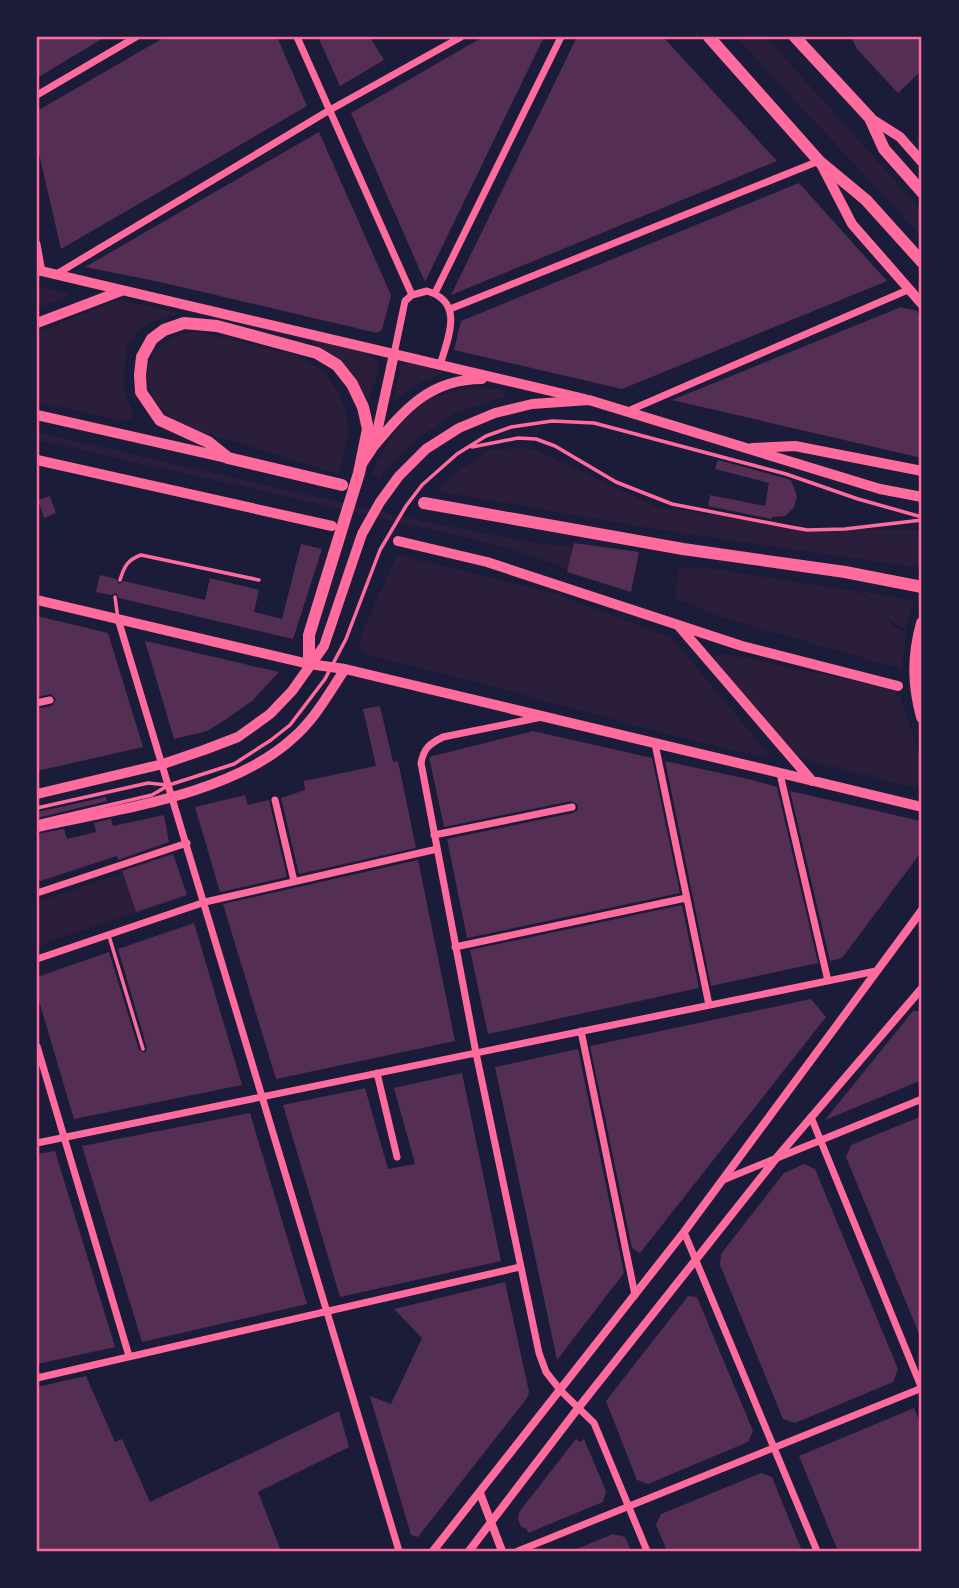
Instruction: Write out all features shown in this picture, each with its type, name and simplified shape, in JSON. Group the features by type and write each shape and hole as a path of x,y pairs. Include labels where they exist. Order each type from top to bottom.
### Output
{"highway":[{"path":"709,37 819,161 866,200 922,262"},
{"path":"796,37 870,118 884,149 922,192"},
{"path":"309,664 309,635 360,469 368,429 363,407 352,384 337,365 317,353 217,326 184,323 164,330 152,340 142,357 139,375 141,392 160,420 208,442 228,458 342,485"},
{"path":"424,503 683,549 845,572 922,587"},
{"path":"921,712 914,675 922,623"}],"main road":[{"path":"870,118 900,137 922,162"},
{"path":"819,161 852,224 922,304"},
{"path":"40,271 589,400 880,489 922,497"},
{"path":"37,323 121,291"},
{"path":"374,446 394,354"},
{"path":"360,469 374,446 400,415 421,396 463,379 500,379"},
{"path":"37,794 163,764 238,737 270,715 292,691 324,646 362,534 399,476 426,450 459,428 495,413 532,404 589,400"},
{"path":"37,415 228,458"},
{"path":"752,448 795,446 922,471"},
{"path":"37,460 332,526"},
{"path":"398,541 487,562 676,622 742,646 898,686"},
{"path":"39,601 309,664 345,669 922,807"},
{"path":"676,622 812,782"},
{"path":"37,825 171,791 217,783 274,754 312,719 345,669"}],"street":[{"path":"37,95 136,37"},
{"path":"297,37 412,295"},
{"path":"55,275 328,111 461,37"},
{"path":"435,293 561,37"},
{"path":"450,309 819,161"},
{"path":"37,244 40,271"},
{"path":"628,411 910,289"},
{"path":"394,354 405,301 412,295 427,291 443,298 450,309 451,325 440,365"},
{"path":"118,619 399,1551"},
{"path":"37,703 50,699"},
{"path":"543,717 443,737 429,744 423,752 421,764 476,1053 539,1353 546,1372 594,1423 647,1551"},
{"path":"655,744 709,1005"},
{"path":"780,774 828,981"},
{"path":"275,800 294,881"},
{"path":"434,835 572,807"},
{"path":"37,893 187,843"},
{"path":"37,959 205,902 437,849"},
{"path":"455,947 686,898"},
{"path":"433,1551 684,1232 922,910"},
{"path":"37,1143 876,971"},
{"path":"469,1551 778,1156 922,988"},
{"path":"581,1031 635,1295"},
{"path":"37,1046 129,1356"},
{"path":"377,1073 397,1157"},
{"path":"723,1180 922,1099"},
{"path":"518,1551 922,1389 811,1117"},
{"path":"684,1232 817,1551"},
{"path":"37,1378 520,1268"},
{"path":"480,1493 502,1551"}],"lane":[{"path":"37,808 148,783 171,791 234,764 271,740 290,724 308,703 331,667 346,639 393,525 422,485 457,454 486,436 511,427 531,422 570,420 594,423 786,474 922,518"},
{"path":"466,449 518,438 536,439 555,446 616,482 672,504 807,530 845,529 922,518"},
{"path":"120,580 125,564 141,555 259,580"},
{"path":"116,597 118,619"},
{"path":"108,934 143,1049"}],"shaded area":[{"path":"736,37 766,37 922,211 922,237"},
{"path":"37,286 67,293 67,296 37,308"},
{"path":"119,300 181,313 145,326 129,343 123,378 126,396 134,413 129,422 37,402 37,332"},
{"path":"195,331 292,354 324,371 346,412 349,432 338,474 197,431 175,421 164,411 151,392 147,378 149,363 161,345"},
{"path":"307,339 368,353 377,362 378,373 369,400 343,364"},
{"path":"409,362 444,373 413,386 393,402 401,366"},
{"path":"480,388 505,390 505,396 456,413 413,442 379,479 372,473 401,424 412,412 440,396"},
{"path":"37,432 412,519 529,542 574,547 568,569 472,539 37,440"},
{"path":"534,449 657,507 812,528 922,530 922,568 661,530 437,491 459,470 488,451"},
{"path":"397,555 556,594 672,638 768,753 768,758 367,655 358,642"},
{"path":"680,567 708,568 855,591 873,601 895,628 906,631 902,669 724,618 674,598"},
{"path":"856,590 914,601 906,629 900,627 870,599"},
{"path":"727,654 893,689 900,696 922,764 922,789 807,760 795,753 717,663 714,655"},
{"path":"122,873 136,912 37,946 37,902"}],"building":[{"path":"37,37 105,37 37,78"},
{"path":"165,37 277,37 307,106 61,249 37,145 37,111"},
{"path":"318,37 370,37 384,60 340,86"},
{"path":"483,37 544,37 425,282 351,113"},
{"path":"577,37 663,37 777,161 451,295"},
{"path":"851,37 922,37 922,70 898,93 857,49"},
{"path":"319,132 391,295 382,330 377,333 85,267"},
{"path":"799,183 887,281 622,389 454,350 461,321"},
{"path":"901,307 917,311 922,319 922,458 672,400"},
{"path":"718,460 791,480 797,496 794,507 785,516 772,519 708,506 710,495 765,506 769,483 715,469"},
{"path":"50,496 56,513 44,518 38,500"},
{"path":"574,543 639,552 631,592 567,572"},
{"path":"301,544 322,549 293,639 119,598 116,593 111,595 96,592 100,575 116,579 119,584 124,581 205,600 210,578 259,590 254,612 282,619"},
{"path":"37,616 108,633 143,747 37,771 37,709 52,706 56,699 51,694 37,697"},
{"path":"145,641 279,672 252,701 225,720 207,731 174,739"},
{"path":"380,706 393,762 398,761 416,848 299,874 281,798 305,790 304,781 376,766 363,709"},
{"path":"533,731 652,758 680,893 467,938 447,839 573,813 578,810 578,805 571,801 444,827 429,757"},
{"path":"665,761 777,787 818,963 711,986"},
{"path":"790,791 920,821 922,825 922,851 842,958 830,961"},
{"path":"245,795 248,805 269,800 287,877 220,892 195,807"},
{"path":"106,797 107,801 37,818 37,812"},
{"path":"164,815 169,842 118,860 117,856 37,882 37,834 64,829 67,839 96,832 94,823 111,819 113,826"},
{"path":"173,854 187,895 136,912 122,871"},
{"path":"418,860 455,1041 276,1079 223,904"},
{"path":"682,905 699,988 488,1034 470,950"},
{"path":"194,923 242,1085 74,1119 37,994 37,977 109,952 139,1050 145,1053 147,1048 118,949"},
{"path":"811,999 826,1017 640,1253 632,1248 590,1046"},
{"path":"913,1011 919,1011 922,1017 922,1080 825,1120"},
{"path":"578,1049 624,1273 557,1360 495,1067"},
{"path":"462,1073 501,1261 340,1297 283,1105 365,1088 388,1169 415,1164 394,1088"},
{"path":"250,1113 307,1304 142,1342 82,1146"},
{"path":"922,1116 922,1341 846,1157 851,1145"},
{"path":"55,1151 115,1347 37,1364 37,1154"},
{"path":"804,1164 815,1169 898,1369 893,1382 795,1423 783,1419 720,1265 721,1254 784,1173"},
{"path":"505,1282 529,1392 527,1398 418,1537 411,1535 370,1396 391,1404 422,1338 394,1309"},
{"path":"688,1296 697,1297 753,1431 748,1442 648,1484 637,1480 606,1401"},
{"path":"86,1376 115,1442 122,1439 150,1502 339,1411 349,1447 258,1492 281,1551 37,1551 37,1387"},
{"path":"914,1408 922,1428 922,1551 838,1551 799,1456"},
{"path":"576,1439 580,1442 584,1439 606,1491 603,1502 528,1533 527,1529 521,1527 519,1512"},
{"path":"761,1473 772,1477 802,1551 667,1551 656,1525 661,1514"},
{"path":"613,1534 625,1537 631,1551 572,1551"}]}
